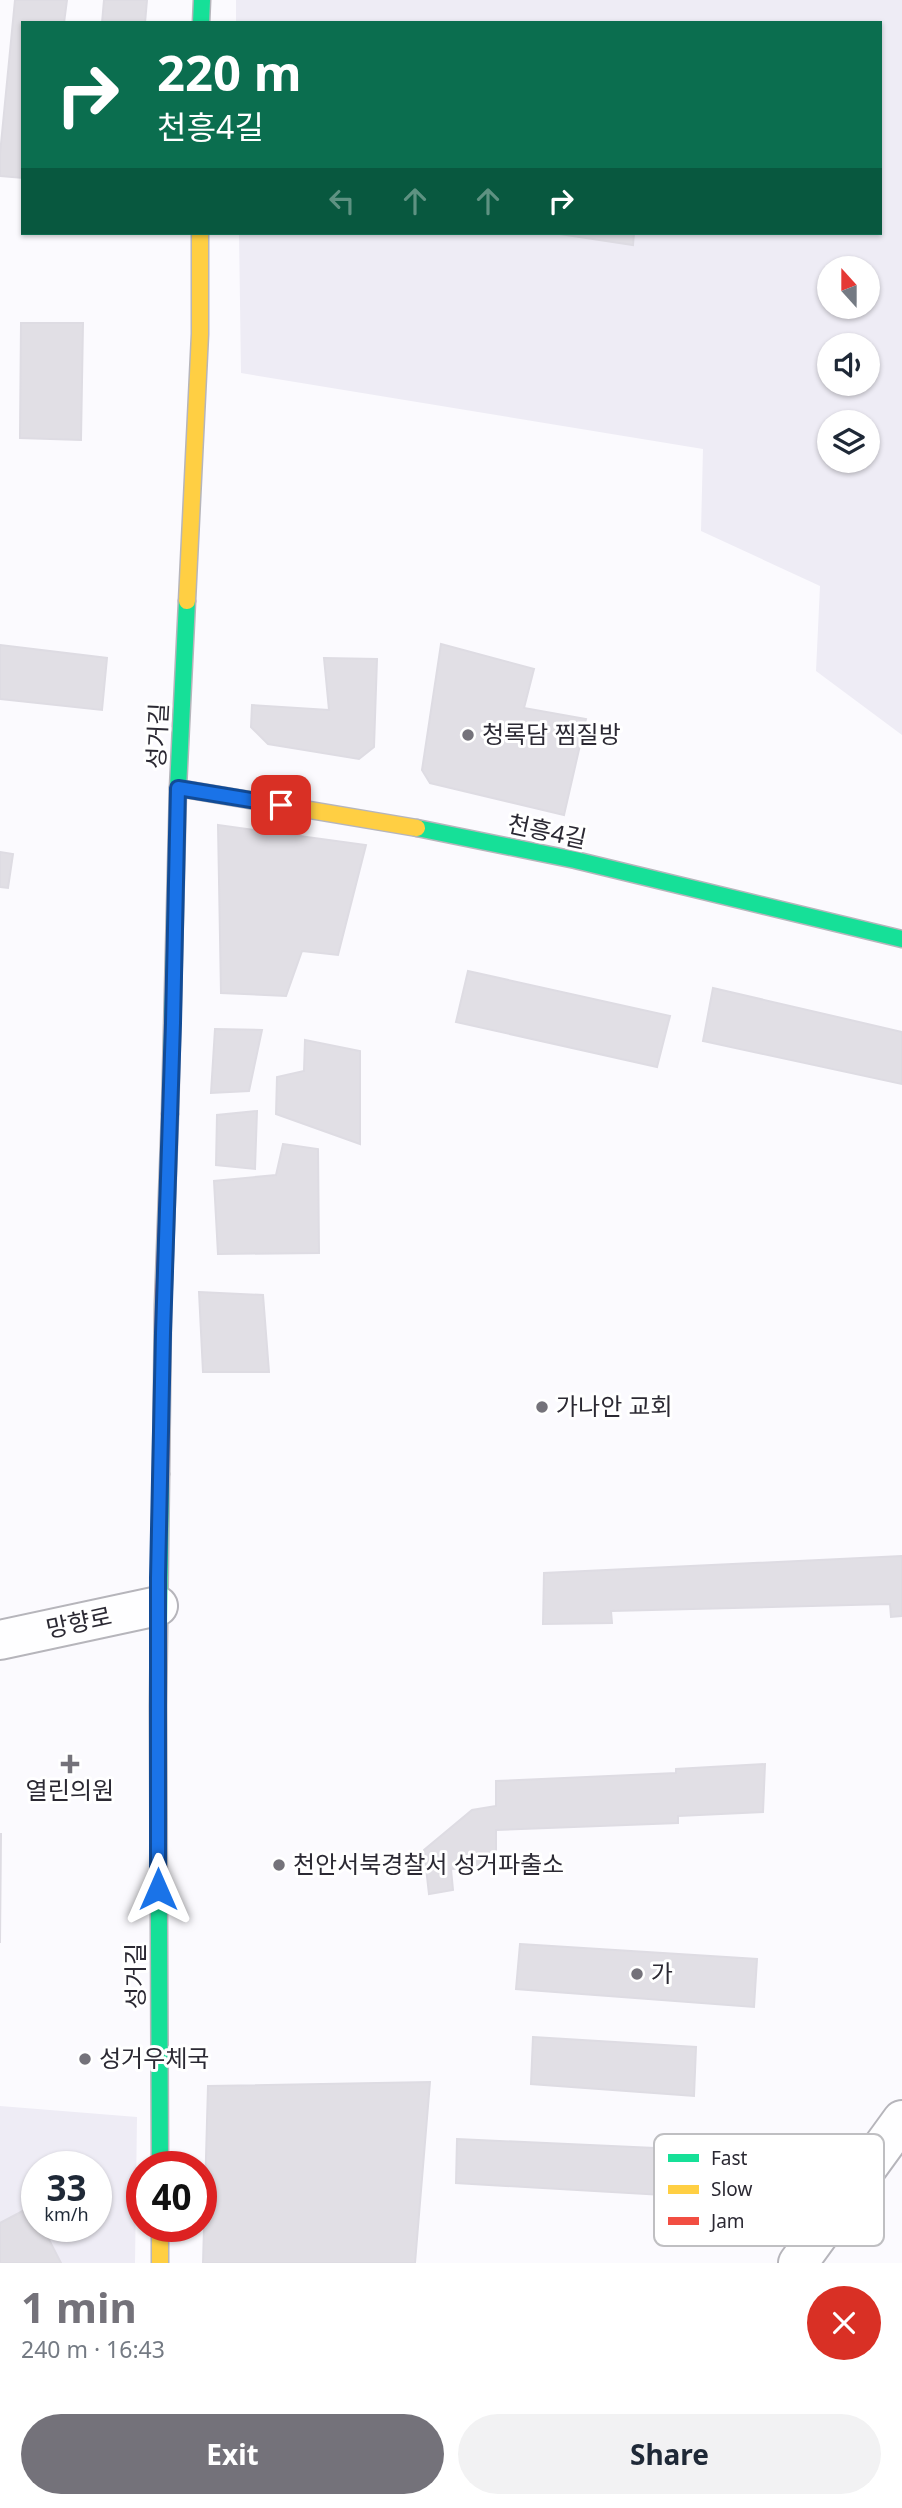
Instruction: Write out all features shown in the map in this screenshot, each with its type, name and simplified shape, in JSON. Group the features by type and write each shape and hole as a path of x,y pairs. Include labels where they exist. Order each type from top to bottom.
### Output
{"street":[{"path":"201,0 201,21"},
{"name":"성거길","path":"160,2151 158,1606 163,1305 178,788 199,348 200,235"},
{"name":"천흥4길","path":"178,788 384,822 575,860 902,939"},
{"name":"망향로","path":"0,1640 158,1606"},
{"path":"884,2145 902,2120"},
{"path":"160,2242 160,2263"},
{"path":"798,2263 810,2246"}],"shaded area":[{"path":"236,0 902,0 902,735 816,671 820,586 701,531 703,449 241,373 239,235 882,235 882,21 236,21"},
{"path":"0,2106 137,2117 137,2151 126,2151 126,2242 135,2242 135,2263 0,2263"}],"building":[{"path":"15,0 67,0 64,21 21,21 21,178 0,176"},
{"path":"104,0 147,0 145,21 102,21"},
{"path":"566,235 634,235 633,245"},
{"path":"21,323 83,323 81,440 20,438"},
{"path":"441,644 534,669 524,708 586,719 564,815 430,783 422,770"},
{"path":"0,645 107,658 102,710 0,699"},
{"path":"324,658 377,659 374,747 359,759 268,744 251,727 252,705 329,710"},
{"path":"218,825 366,845 338,955 302,951 286,996 221,993"},
{"path":"0,852 13,854 8,888 0,887"},
{"path":"468,971 670,1016 657,1067 456,1022"},
{"path":"713,988 902,1032 902,1084 703,1041"},
{"path":"215,1029 262,1030 249,1091 211,1093"},
{"path":"305,1040 360,1051 360,1144 276,1114 277,1077 304,1071"},
{"path":"257,1111 255,1169 216,1165 217,1115"},
{"path":"283,1144 318,1149 319,1253 218,1254 214,1181 276,1175"},
{"path":"199,1292 263,1295 269,1372 203,1372"},
{"path":"902,1556 902,1616 891,1617 890,1604 611,1611 612,1623 543,1624 544,1573"},
{"path":"765,1764 763,1812 678,1816 678,1823 496,1830 496,1859 485,1860 485,1867 451,1869 453,1890 429,1894 424,1850 472,1810 496,1806 496,1781 676,1773 676,1769"},
{"path":"0,1834 1,1834 0,1943"},
{"name":"가","path":"520,1944 757,1959 754,2007 516,1989"},
{"path":"533,2037 696,2047 694,2096 531,2084"},
{"path":"430,2082 415,2263 203,2263 204,2242 217,2242 217,2151 206,2151 208,2086"},
{"path":"457,2139 654,2148 654,2195 456,2183"},
{"path":"21,2212 21,2242 50,2242 61,2263 0,2263 0,2223"}],"traffic: fast":[{"path":"201,21 202,0"},
{"path":"170,1114 178,788 187,601"},
{"path":"417,828 575,860 902,939"},
{"path":"160,2151 158,1706 161,1474"}],"traffic: slow":[{"path":"187,601 200,334 200,235"},
{"path":"178,788 417,828"},
{"path":"160,2242 160,2263"}],"traffic: jam":[{"path":"161,1474 163,1305 170,1114"}],"place":[{"name":"청록담 찜질방","path":"468,735"},
{"name":"가나안 교회","path":"542,1407"},
{"name":"열린의원","path":"70,1764"},
{"name":"천안서북경찰서 성거파출소","path":"279,1865"},
{"name":"가","path":"637,1974"},
{"name":"성거우체국","path":"85,2059"}],"route":[{"path":"158,1889 158,1578 178,788 281,805"}]}
